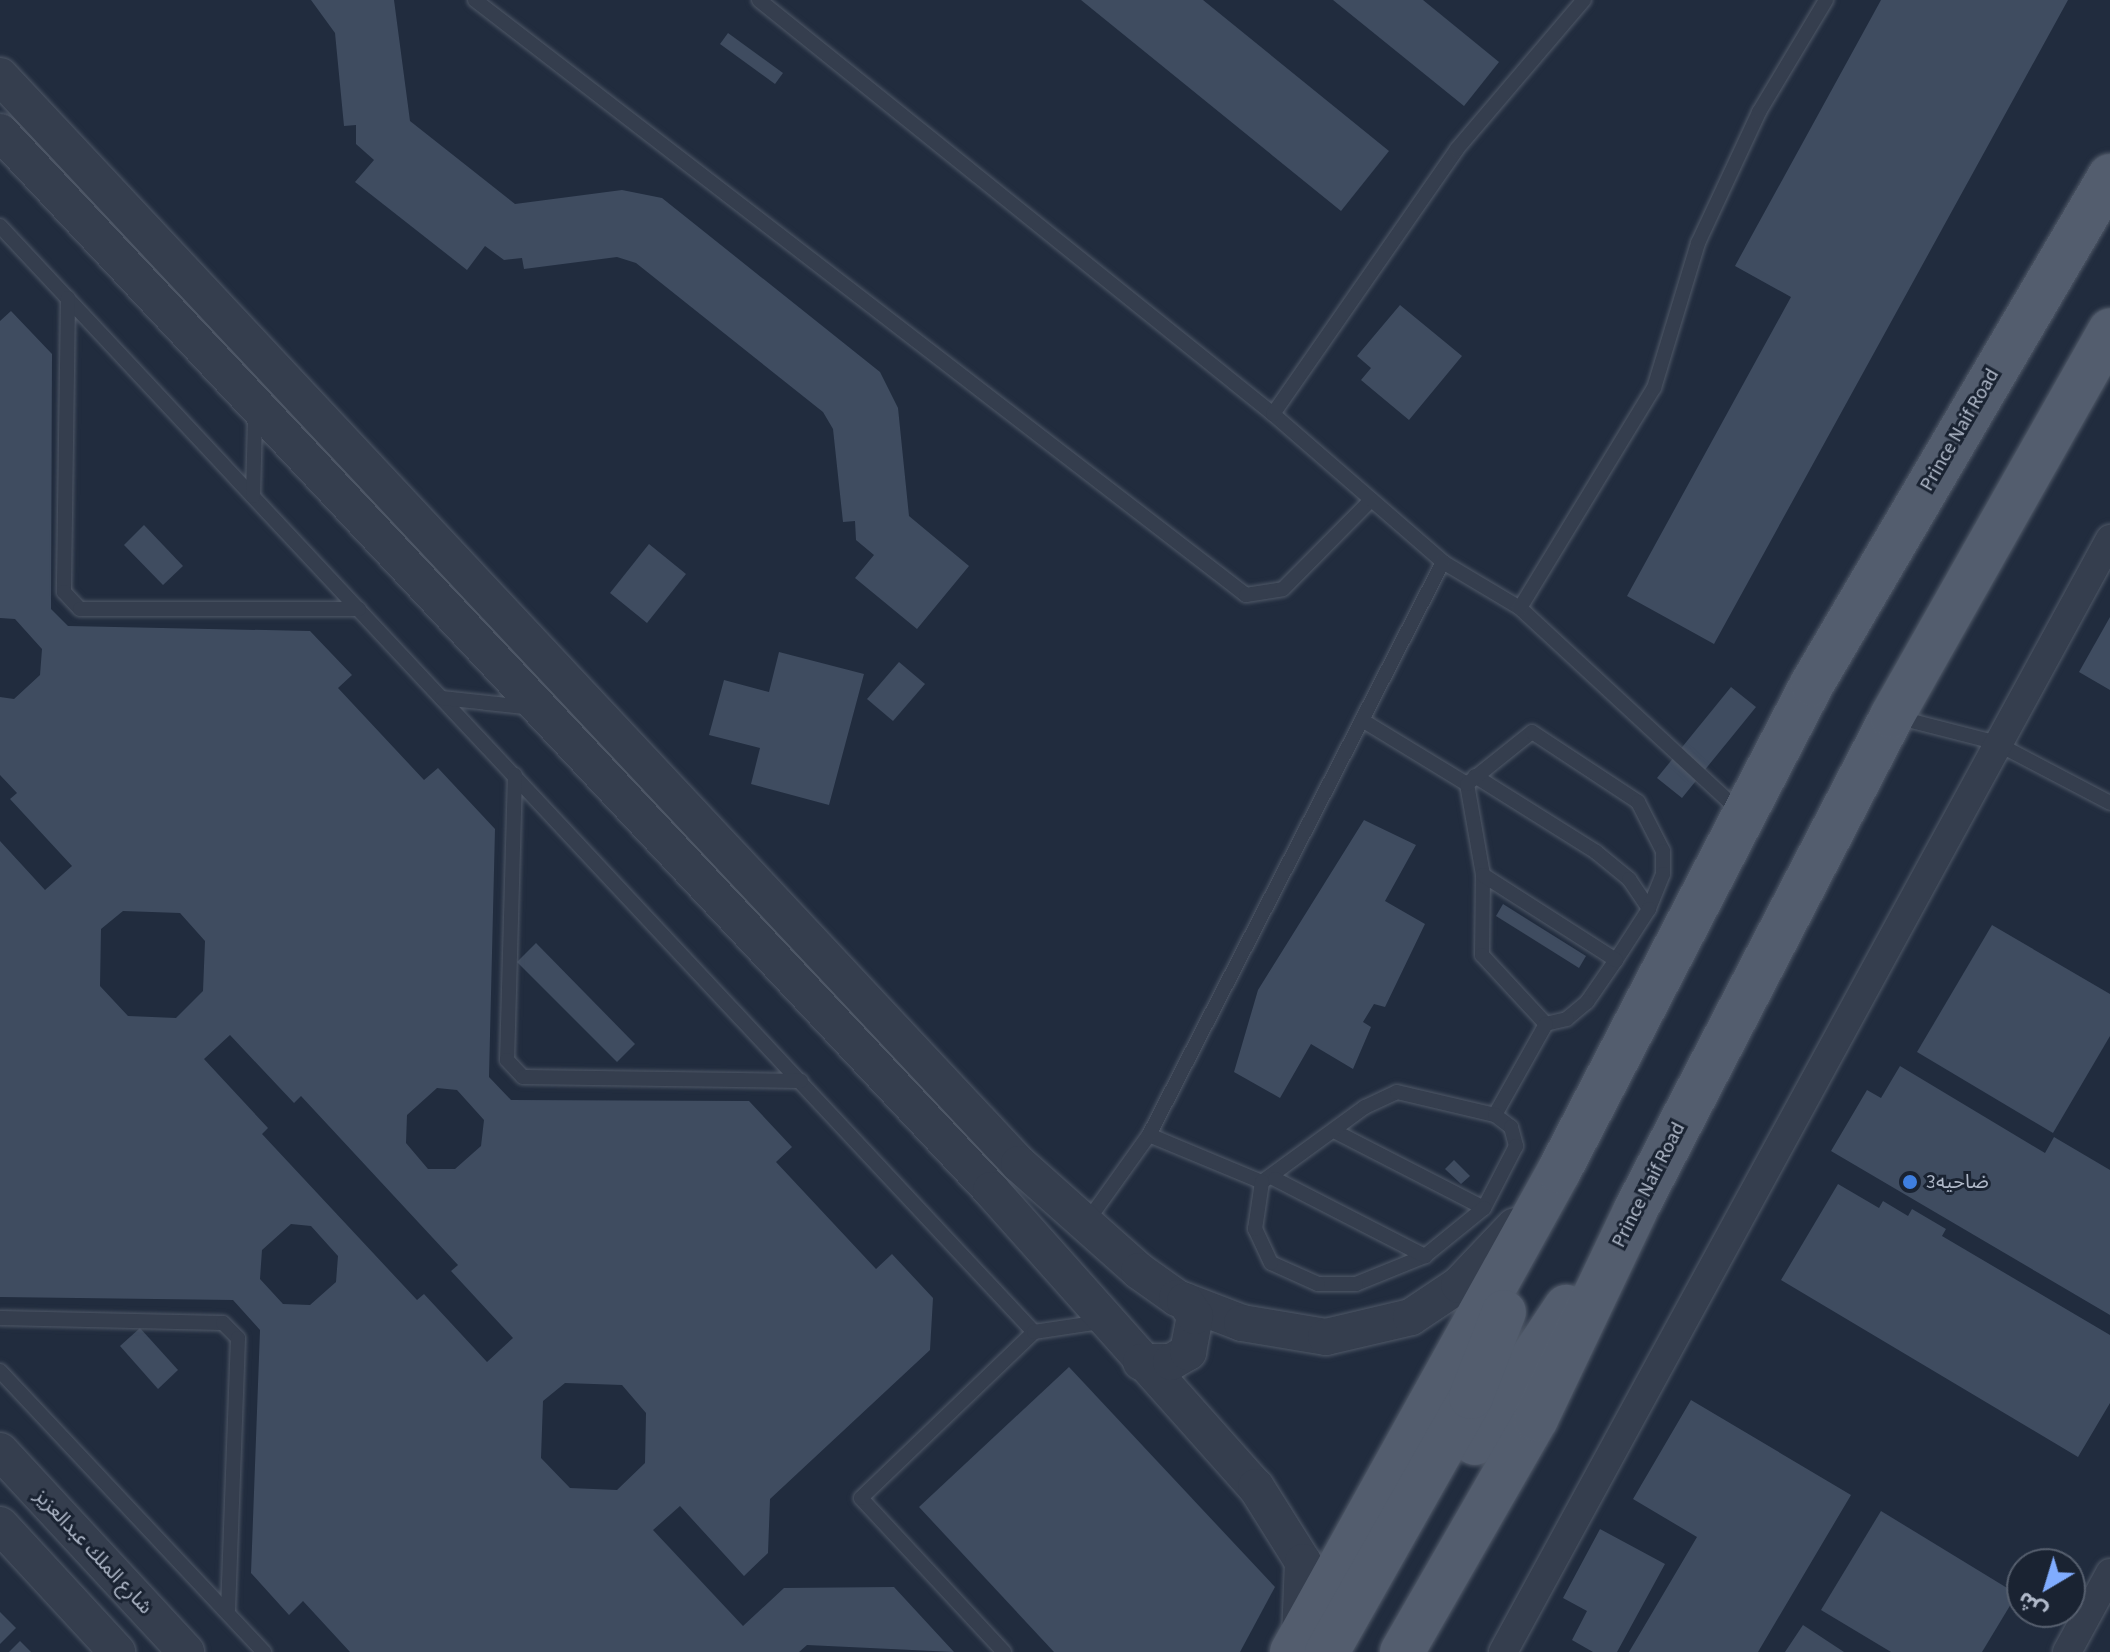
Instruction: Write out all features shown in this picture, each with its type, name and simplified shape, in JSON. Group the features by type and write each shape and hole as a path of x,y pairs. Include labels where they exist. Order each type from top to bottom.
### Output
{"main road":[{"name":"Prince Naif Road","path":"1559,1171 1812,684 2110,176"},
{"name":"Prince Naif Road","path":"1402,1652 1536,1419 1635,1211 1892,716 2110,330"},
{"path":"1361,1652 1483,1403 1559,1171"},
{"path":"1306,1647 1559,1171"},
{"path":"1306,1647 1483,1403 1635,1211"}],"street":[{"path":"0,76 1019,1164 1085,1225 1185,1301 1242,1323 1326,1337 1411,1317 1498,1247 1559,1171"},
{"path":"0,132 991,1190 1105,1323 1256,1487 1303,1562 1306,1647"},
{"path":"1503,1652 1994,742 2110,539"},
{"path":"1141,1362 1171,1362 1188,1352 1195,1316 1185,1301"},
{"name":"شارع الملك عبدالعزيز","path":"0,1451 186,1652"},
{"path":"0,1525 117,1652"},
{"path":"2067,1652 2110,1573"}],"lane":[{"path":"475,0 1246,595 1283,589 1371,500"},
{"path":"759,0 1273,414 1443,562 1520,608 1744,815"},
{"path":"1273,414 1457,149 1584,0"},
{"path":"1520,608 1654,388 1698,243 1759,112 1826,0"},
{"path":"0,226 1034,1332"},
{"path":"68,298 64,592 80,609 359,609"},
{"path":"243,392 258,424 253,496"},
{"path":"1085,1225 1149,1135 1443,562"},
{"path":"442,698 482,698 544,713"},
{"path":"464,721 482,698"},
{"path":"1892,716 1994,742 2110,803"},
{"path":"1362,720 1596,852 1629,879 1649,909"},
{"path":"1471,780 1532,732 1638,802 1663,851 1663,874 1649,909 1587,1002 1567,1019 1546,1024 1495,1115"},
{"path":"515,775 507,1060 523,1077 801,1081"},
{"path":"1471,780 1483,875 1482,955 1546,1024"},
{"path":"1483,875 1616,960"},
{"path":"1397,1092 1495,1115 1511,1127 1516,1146 1484,1208 1425,1256 1356,1284 1294,1277 1261,1249 1255,1229 1269,1181 1338,1133 1365,1107 1397,1092"},
{"path":"1338,1133 1484,1208"},
{"path":"1149,1135 1269,1181 1425,1256"},
{"path":"0,1318 223,1323 238,1338 228,1613"},
{"path":"1004,1652 861,1498 1034,1332 1105,1323"},
{"path":"0,1371 264,1652"}],"building":[{"path":"311,0 394,0 410,121 515,204 622,190 662,198 880,372 898,408 909,516 969,566 917,629 855,578 874,555 856,540 855,521 843,522 833,429 823,412 636,263 617,257 524,269 522,258 504,260 485,246 467,270 355,182 374,160 356,144 356,125 344,126 335,33"},
{"path":"1081,0 1203,0 1389,151 1341,211"},
{"path":"1333,0 1423,0 1499,62 1464,106"},
{"path":"1881,0 2068,0 1714,644 1627,596 1791,297 1735,266"},
{"path":"728,33 783,73 775,84 720,44"},
{"path":"1400,305 1462,356 1409,420 1361,380 1371,368 1357,356"},
{"path":"11,311 52,354 51,609 68,626 310,631 352,675 338,688 424,780 438,768 495,829 489,1077 511,1100 749,1101 792,1147 776,1162 876,1269 892,1254 933,1298 930,1350 770,1499 768,1553 744,1576 680,1506 653,1530 743,1626 784,1588 894,1587 954,1652 807,1645 799,1652 350,1652 303,1601 289,1615 251,1573 260,1330 233,1300 0,1297 0,841 45,890 72,866 10,799 17,793 0,775 0,697 14,699 40,675 42,649 15,619 0,618 0,321","holes":["123,911 180,913 205,941 203,991 176,1018 128,1016 100,986 101,929","230,1035 294,1103 301,1096 458,1265 451,1271 513,1338 487,1362 424,1294 417,1300 262,1134 268,1128 204,1059","437,1088 457,1090 484,1120 481,1146 455,1169 428,1169 406,1143 407,1115","291,1224 311,1226 338,1256 336,1282 310,1305 283,1304 260,1279 262,1250","565,1383 622,1385 646,1413 645,1463 617,1490 570,1488 541,1458 543,1401"]},
{"path":"144,525 183,566 163,585 124,545"},
{"path":"649,544 686,574 647,623 610,593"},
{"path":"2110,617 2110,690 2079,672"},
{"path":"779,652 864,674 829,805 751,784 760,748 709,735 724,680 769,692"},
{"path":"899,662 925,684 893,721 867,699"},
{"path":"1731,687 1756,707 1682,798 1657,778"},
{"path":"1364,820 1416,845 1385,901 1425,924 1385,1007 1374,1004 1363,1022 1371,1027 1353,1069 1311,1044 1280,1098 1234,1072 1258,990"},
{"path":"1503,904 1586,956 1579,968 1496,916"},
{"path":"1992,925 2110,994 2110,1036 2053,1133 1917,1052"},
{"path":"536,943 635,1044 617,1062 517,962"},
{"path":"1900,1066 2045,1153 2054,1137 2110,1170 2110,1315 1831,1151 1867,1090 1881,1098"},
{"path":"1454,1160 1470,1176 1461,1184 1445,1169"},
{"path":"1838,1184 1879,1208 1883,1201 1908,1216 1912,1209 1946,1229 1942,1236 2110,1335 2110,1403 2078,1457 1781,1280"},
{"path":"140,1328 178,1370 158,1389 120,1346"},
{"path":"1069,1367 1275,1587 1240,1652 1054,1652 919,1507"},
{"path":"1691,1400 1851,1495 1758,1652 1629,1652 1697,1537 1633,1499"},
{"path":"1881,1511 2006,1587 2006,1612 1982,1652 1891,1652 1821,1610"},
{"path":"1600,1529 1665,1564 1617,1652 1593,1652 1572,1640 1587,1611 1563,1598"},
{"path":"0,1612 16,1628 0,1644"},
{"path":"1803,1625 1844,1652 1785,1652"},
{"path":"20,1641 31,1652 9,1652"}],"place":[{"name":"ضاحيه3","path":"1910,1182"}]}
